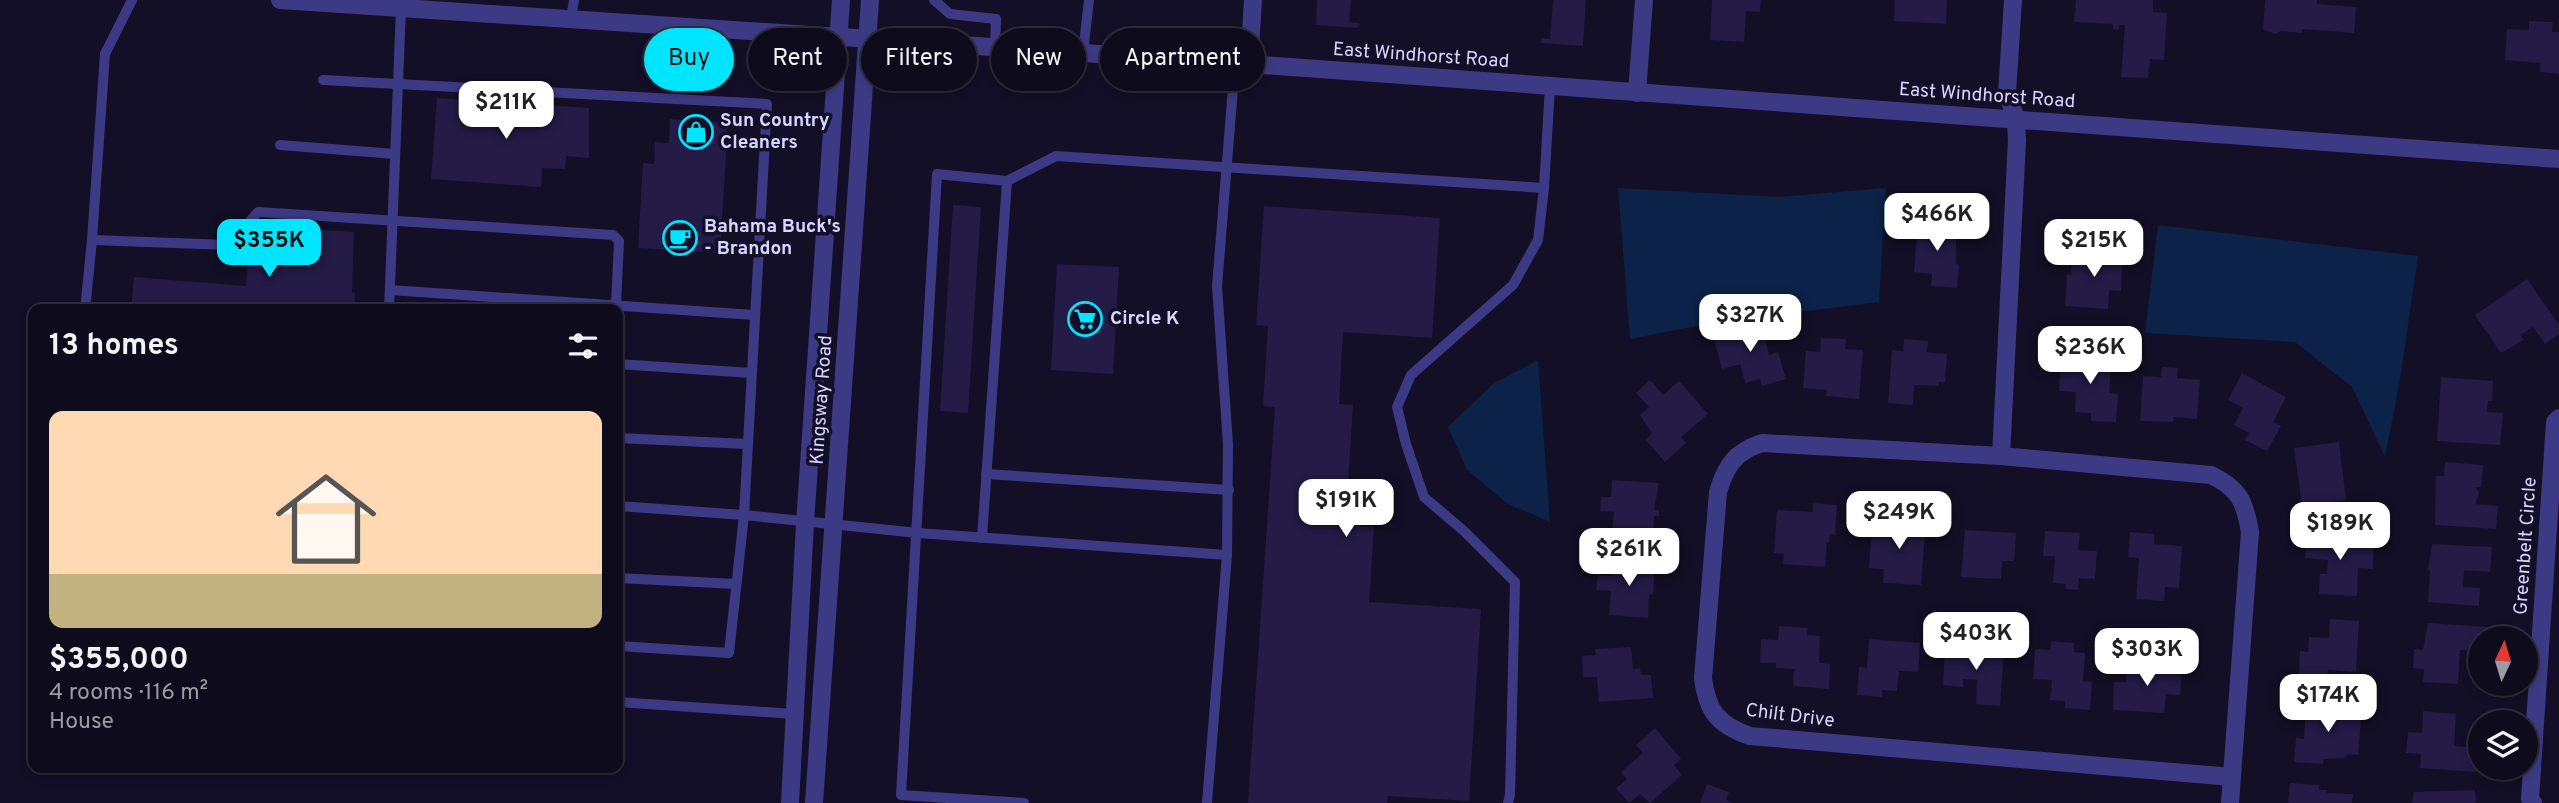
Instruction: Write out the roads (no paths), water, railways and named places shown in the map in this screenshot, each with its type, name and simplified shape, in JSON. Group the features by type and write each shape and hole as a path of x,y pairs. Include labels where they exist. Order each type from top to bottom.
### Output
{"street":[{"name":"East Windhorst Road","path":"280,0 748,30"},
{"name":"Kingsway Road","path":"839,28 841,0"},
{"name":"Kingsway Road","path":"869,28 870,0"},
{"path":"1248,28 1253,0"},
{"path":"1637,93 1644,0"},
{"path":"2001,456 2016,161 2016,119 2007,93 2013,0"},
{"name":"East Windhorst Road","path":"1265,66 2559,159"},
{"name":"Kingsway Road","path":"790,803 805,523 835,91"},
{"name":"Kingsway Road","path":"814,803 864,91"},
{"name":"Greenbelt Circle","path":"2533,803 2530,799 2555,422 2559,418"},
{"name":"Chilt Drive","path":"2230,803 2232,777 2250,532 2247,511 2227,482 2211,475 2001,456 1762,443 1743,449 1722,477 1718,492 1703,678 1705,695 1714,715 1730,729 1750,736 2232,777"}],"lane":[{"path":"86,304 105,54 132,0"},
{"path":"571,19 574,0"},
{"path":"934,0 950,14 996,19 996,28"},
{"path":"1086,28 1089,0"},
{"path":"389,304 401,8"},
{"path":"323,80 767,104 744,516 729,653 623,646"},
{"path":"1508,803 1515,582 1465,532 1423,497 1397,407 1411,375 1513,285 1538,240 1550,86"},
{"path":"1207,803 1227,555 1229,490 1217,286 1227,166 1238,91"},
{"path":"280,145 396,154"},
{"path":"1024,803 901,799 937,174 1007,181 1056,156 1544,188"},
{"path":"982,538 1007,181"},
{"path":"92,240 229,245 258,212 613,235 619,242 616,304 390,290"},
{"path":"623,305 754,315"},
{"path":"623,364 751,373"},
{"path":"623,438 747,444"},
{"path":"986,474 1229,490"},
{"path":"623,506 918,533 1227,555"},
{"path":"623,578 736,584"},
{"path":"623,702 794,714"}],"water":[{"path":"1618,188 1778,197 1886,188 1879,302 1712,323 1630,339"},
{"path":"2158,225 2418,256 2400,380 2385,457 2352,387 2295,342 2145,333"},
{"path":"1538,360 1550,522 1508,504 1467,470 1448,427 1494,383"}],"place":[{"name":"Sun Country Cleaners","path":"696,132"},
{"name":"Bahama Buck's - Brandon","path":"680,238"},
{"name":"Circle K","path":"1085,319"}]}
